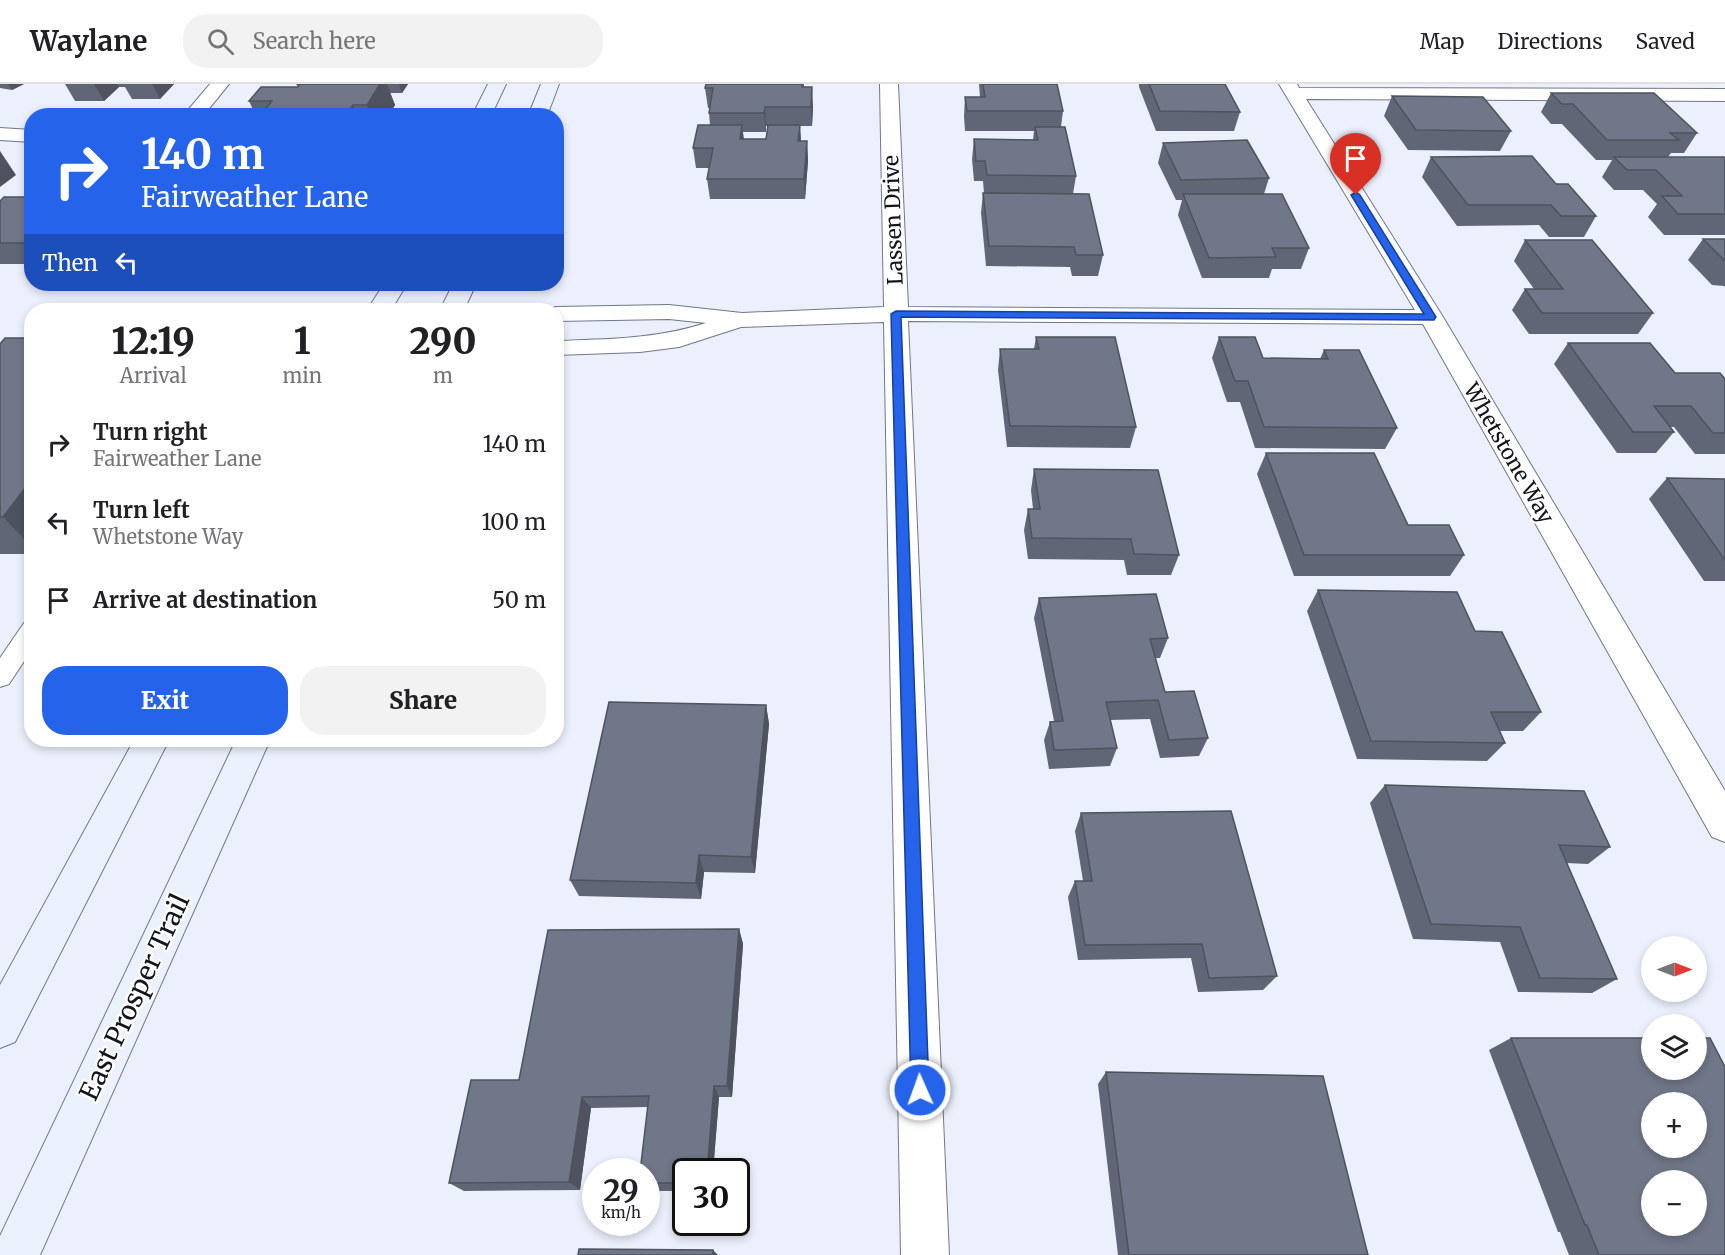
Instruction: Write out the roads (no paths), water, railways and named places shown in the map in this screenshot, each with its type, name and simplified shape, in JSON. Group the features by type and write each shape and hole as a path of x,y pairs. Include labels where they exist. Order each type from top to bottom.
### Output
{"main road":[{"path":"485,108 498,84"},
{"path":"540,108 550,84"},
{"path":"0,1027 148,747"},
{"name":"East Prosper Trail","path":"16,1255 250,747"}],"street":[{"path":"199,108 220,84"},
{"name":"Lassen Drive","path":"889,84 925,1255"},
{"path":"1290,88 1725,95"},
{"name":"Whetstone Way","path":"1290,88 1431,317 1725,825"},
{"path":"1699,94 1725,116"},
{"path":"0,134 24,136"},
{"path":"564,314 669,312 742,320 896,314 1431,317"},
{"path":"564,348 640,345 679,340 742,320"}],"lane":[{"path":"0,676 24,641"}]}
